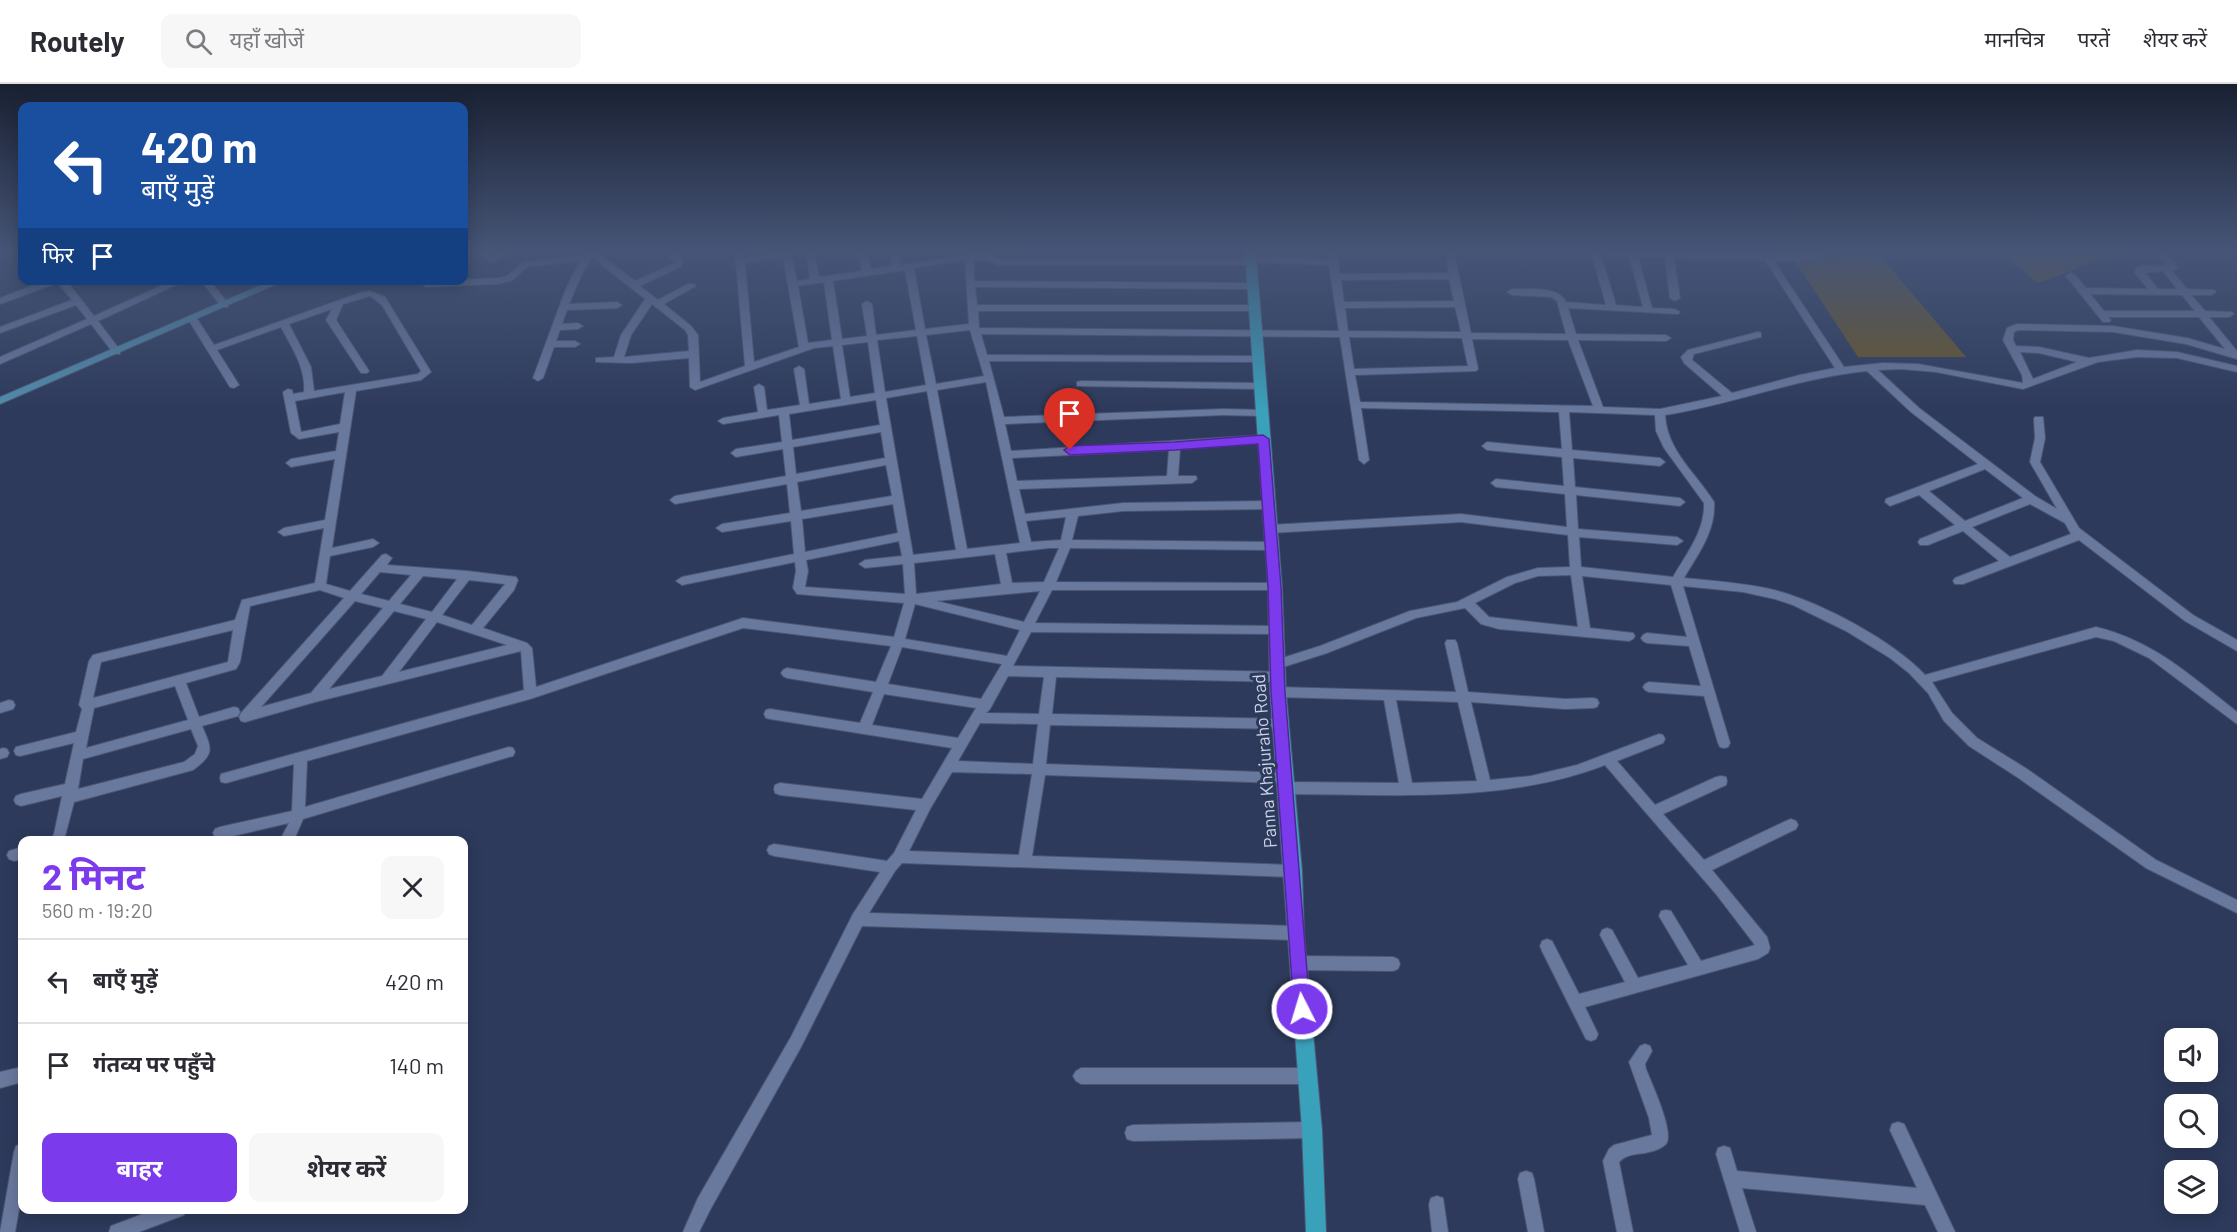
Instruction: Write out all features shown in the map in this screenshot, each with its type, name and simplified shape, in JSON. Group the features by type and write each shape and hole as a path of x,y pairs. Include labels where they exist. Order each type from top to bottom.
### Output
{"main road":[{"path":"0,401 224,306"},
{"name":"Panna Khajuraho Road","path":"1255,308 1275,587 1278,678 1293,871 1295,933 1312,1130 1316,1232"}],"street":[{"path":"0,330 66,306"},
{"path":"79,306 117,352"},
{"path":"0,361 127,306"},
{"path":"212,349 332,306"},
{"path":"338,306 331,320 364,371"},
{"path":"345,427 299,436 296,433 289,395 309,395 421,377 426,372 385,306"},
{"path":"538,378 565,307 590,306"},
{"path":"618,360 626,335 649,306"},
{"path":"658,306 693,335 695,387 804,348 921,332 975,328 1666,338"},
{"path":"744,306 750,368"},
{"path":"797,306 804,348"},
{"path":"832,306 846,401"},
{"path":"865,727 898,642 911,599 908,559 885,428 867,306"},
{"path":"916,306 962,552"},
{"path":"1341,306 1364,460"},
{"path":"1350,372 1473,369 1468,336 1459,306"},
{"path":"1562,306 1599,409"},
{"path":"1572,306 1675,312"},
{"path":"1647,306 1648,310"},
{"path":"1798,306 1842,371"},
{"path":"2094,306 2113,328"},
{"path":"2197,306 2232,341 2237,356"},
{"path":"1026,546 990,378 975,328 973,308 1255,308"},
{"path":"2101,314 2229,314"},
{"path":"193,319 234,385"},
{"path":"283,323 307,368 311,383 309,395"},
{"path":"558,327 578,326"},
{"path":"2029,384 2008,335 2010,330 2017,327 2113,328 2187,341 2237,356"},
{"path":"1731,398 1687,361 1686,357 1691,352 1758,335"},
{"path":"2162,354 2187,341"},
{"path":"552,344 574,344"},
{"path":"2012,348 2051,352 2089,362"},
{"path":"599,360 694,354"},
{"path":"1357,405 1660,412 1731,398 1790,381 1870,368 1921,368 2023,386 2089,362 2131,354 2180,355 2237,369"},
{"path":"984,358 1257,359"},
{"path":"1870,368 1916,410 2031,500 2066,520"},
{"path":"799,369 805,408"},
{"path":"723,421 990,378"},
{"path":"1081,384 1260,386"},
{"path":"759,387 763,415"},
{"path":"320,586 351,388"},
{"path":"1564,410 1572,532 1586,632"},
{"path":"784,412 802,571 799,588 805,592 911,599 1028,627 1276,631"},
{"path":"999,421 1224,412 1262,413"},
{"path":"1660,412 1661,430 1669,448 1709,501 1711,511 1707,526 1676,581 1724,743"},
{"path":"2039,419 2040,438 2035,462 2066,520 2080,536 2190,618 2237,646"},
{"path":"736,453 885,428"},
{"path":"1005,455 1263,439"},
{"path":"1172,480 1175,446"},
{"path":"1487,446 1660,462"},
{"path":"291,463 340,454"},
{"path":"675,500 891,461"},
{"path":"1890,502 1986,465"},
{"path":"1013,485 1192,479"},
{"path":"1496,483 1680,502"},
{"path":"1920,490 2008,562"},
{"path":"722,528 897,499"},
{"path":"1924,542 2031,500"},
{"path":"1020,518 1124,507 1268,505"},
{"path":"691,1232 704,1204 796,1042 858,919 895,862 925,805 986,705 1028,627 1066,544 1072,516 1075,512"},
{"path":"1270,529 1461,518 1572,532 1677,541"},
{"path":"284,532 330,523"},
{"path":"1959,581 2080,536"},
{"path":"682,581 904,537"},
{"path":"325,553 373,543"},
{"path":"865,564 1000,548 1066,544 1271,546"},
{"path":"1000,548 1008,588"},
{"path":"386,558 245,717 315,697 524,646"},
{"path":"377,568 512,580 510,586 475,630"},
{"path":"315,697 421,571"},
{"path":"1278,678 1323,650 1414,614 1467,603 1511,580 1538,572 1576,571 1743,588 1776,595 1797,602 1850,628 1894,655 1923,680 1948,717 1973,742 2022,773 2091,824 2151,864 2237,907"},
{"path":"386,679 467,575"},
{"path":"242,623 97,658 94,661 85,705 232,666 242,623 244,606 246,603 320,586 434,617 524,646 528,651 530,694"},
{"path":"911,599 1048,586 1275,587"},
{"path":"1467,603 1485,621 1629,636"},
{"path":"226,778 530,694 743,622 898,642 1050,674 1278,678 1389,694 1463,696 1565,704 1593,703"},
{"path":"1923,680 2096,632 2108,634 2146,650 2237,719"},
{"path":"1647,638 1694,642"},
{"path":"1452,643 1485,786"},
{"path":"787,673 986,705"},
{"path":"1025,860 1039,770 1050,674"},
{"path":"21,800 71,792 188,766 197,762 204,746 179,681"},
{"path":"1648,687 1708,691"},
{"path":"1389,694 1407,789"},
{"path":"59,836 89,704"},
{"path":"78,754 234,712"},
{"path":"770,714 865,727 962,744"},
{"path":"978,718 1281,724"},
{"path":"20,751 82,736"},
{"path":"948,766 1407,789 1485,786 1531,781 1608,760 1659,740"},
{"path":"219,833 298,815 509,752"},
{"path":"290,836 294,831 298,815 301,757"},
{"path":"1576,1002 1758,952 1763,948 1762,942 1702,868 1608,760"},
{"path":"1653,812 1720,782"},
{"path":"780,789 925,805"},
{"path":"1702,868 1791,825"},
{"path":"774,850 895,862 1025,860 1293,871"},
{"path":"1666,916 1697,967"},
{"path":"858,919 1295,933"},
{"path":"1607,935 1634,985"},
{"path":"1547,946 1591,1034"},
{"path":"1298,963 1393,964"},
{"path":"1625,1232 1611,1161 1614,1154 1621,1149 1655,1144 1660,1139 1657,1118 1638,1069 1637,1062 1645,1051"},
{"path":"0,1080 18,1076"},
{"path":"1081,1076 1307,1076"},
{"path":"1133,1133 1312,1130"},
{"path":"1898,1130 1947,1232"},
{"path":"1724,1154 1749,1232"},
{"path":"1527,1179 1536,1232"},
{"path":"1732,1179 1930,1197"},
{"path":"7,1232 18,1203"},
{"path":"1437,1204 1440,1232"},
{"path":"117,1232 165,1214"}],"shaded area":[{"path":"1824,306 1922,306 1966,357 1858,357"}],"route":[{"path":"1070,450 1175,446 1263,439 1275,587 1278,692 1302,1009"}]}
